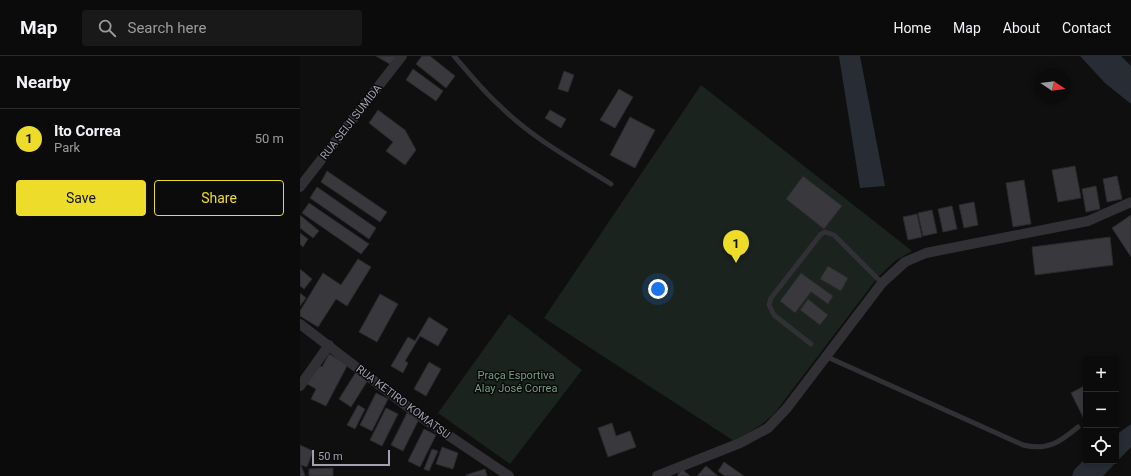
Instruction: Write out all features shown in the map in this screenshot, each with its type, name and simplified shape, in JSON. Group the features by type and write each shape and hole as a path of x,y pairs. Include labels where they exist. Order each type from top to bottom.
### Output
{"street":[{"name":"RUA SEIJI SUMIDA","path":"300,187 402,56"},
{"path":"657,476 740,443 768,428 787,408 825,356 882,283 905,262 926,253 1088,221 1131,202"},
{"name":"RUA KETIRO KOMATSU","path":"300,324 421,417 509,476"},
{"path":"300,386 329,345"}],"lane":[{"path":"454,56 500,106 546,142 611,184"},
{"path":"811,344 774,315 769,305 771,298 821,234 830,232 834,235 882,283"},
{"path":"825,356 1023,445 1036,448 1050,446 1063,440 1078,427"}],"green space":[{"path":"701,85 912,251 895,261 878,277 774,414 761,425 734,441 544,318"},
{"name":"Praça Esportiva Alay José Correa","path":"509,314 582,370 510,464 438,413"}],"shaded area":[{"path":"839,56 860,56 885,186 860,188"},
{"path":"1080,56 1121,56 1131,66 1131,104 1105,83"},
{"path":"1131,424 1131,447 1119,459 1119,433"},
{"path":"1083,461 1083,464 1115,464 1103,476 1072,476 1074,470"}],"building":[{"path":"376,56 399,56 393,66"},
{"path":"422,56 430,56 455,76 446,88 416,64"},
{"path":"413,69 443,91 436,101 406,80"},
{"path":"564,71 574,75 568,92 558,89"},
{"path":"619,89 633,97 615,128 600,120"},
{"path":"378,110 405,130 416,150 405,165 386,151 393,142 369,123"},
{"path":"550,110 566,119 561,128 545,118"},
{"path":"630,117 655,130 635,168 610,155"},
{"path":"1075,166 1081,198 1058,202 1052,170"},
{"path":"327,171 387,212 380,222 321,182"},
{"path":"803,176 842,206 824,229 786,199"},
{"path":"1117,176 1122,199 1107,202 1103,179"},
{"path":"1024,180 1031,224 1013,227 1006,183"},
{"path":"1096,186 1100,209 1086,212 1082,189"},
{"path":"317,187 376,228 369,239 310,198"},
{"path":"974,202 978,225 964,228 959,205"},
{"path":"309,203 369,244 361,254 302,213"},
{"path":"952,206 957,229 943,232 938,209"},
{"path":"932,210 937,233 923,236 918,213"},
{"path":"917,214 922,237 908,240 903,217"},
{"path":"300,215 319,231 313,238 300,228"},
{"path":"1131,215 1131,257 1112,228"},
{"path":"300,233 308,239 303,247 300,244"},
{"path":"1110,237 1113,265 1035,275 1032,247"},
{"path":"358,259 371,267 347,306 336,299 318,327 300,316 300,311 323,273 341,285"},
{"path":"828,266 848,278 841,291 820,279"},
{"path":"300,269 312,279 304,289 300,286"},
{"path":"801,273 833,296 828,304 811,292 795,313 780,301"},
{"path":"300,293 306,298 300,306"},
{"path":"380,294 398,304 377,342 359,332"},
{"path":"808,299 828,315 820,325 800,310"},
{"path":"429,317 448,329 438,346 420,336 405,361 408,363 403,373 391,366 408,337 415,341"},
{"path":"329,354 348,364 326,406 311,399 316,389 307,384 317,364 322,367"},
{"path":"429,362 441,369 426,396 414,389"},
{"path":"356,372 368,380 351,407 339,399"},
{"path":"1083,387 1083,417 1071,393"},
{"path":"376,393 388,399 372,431 360,425"},
{"path":"358,405 365,409 355,429 347,425"},
{"path":"386,408 398,414 382,446 370,440"},
{"path":"407,413 419,419 403,451 391,445"},
{"path":"612,423 616,436 630,431 636,447 608,457 598,428"},
{"path":"424,429 436,435 420,467 408,461"},
{"path":"300,445 313,451 307,467 301,465 305,476 300,476"},
{"path":"442,447 458,453 453,469 436,464"},
{"path":"432,449 438,451 429,471 424,469"},
{"path":"724,462 744,476 725,476 718,471"},
{"path":"706,466 718,476 697,476"},
{"path":"333,468 333,476 309,476 309,469"},
{"path":"485,469 487,476 466,476 466,475"},
{"path":"682,469 690,476 677,476"}],"place":[{"name":"Ito Correa","path":"736,263"}]}
